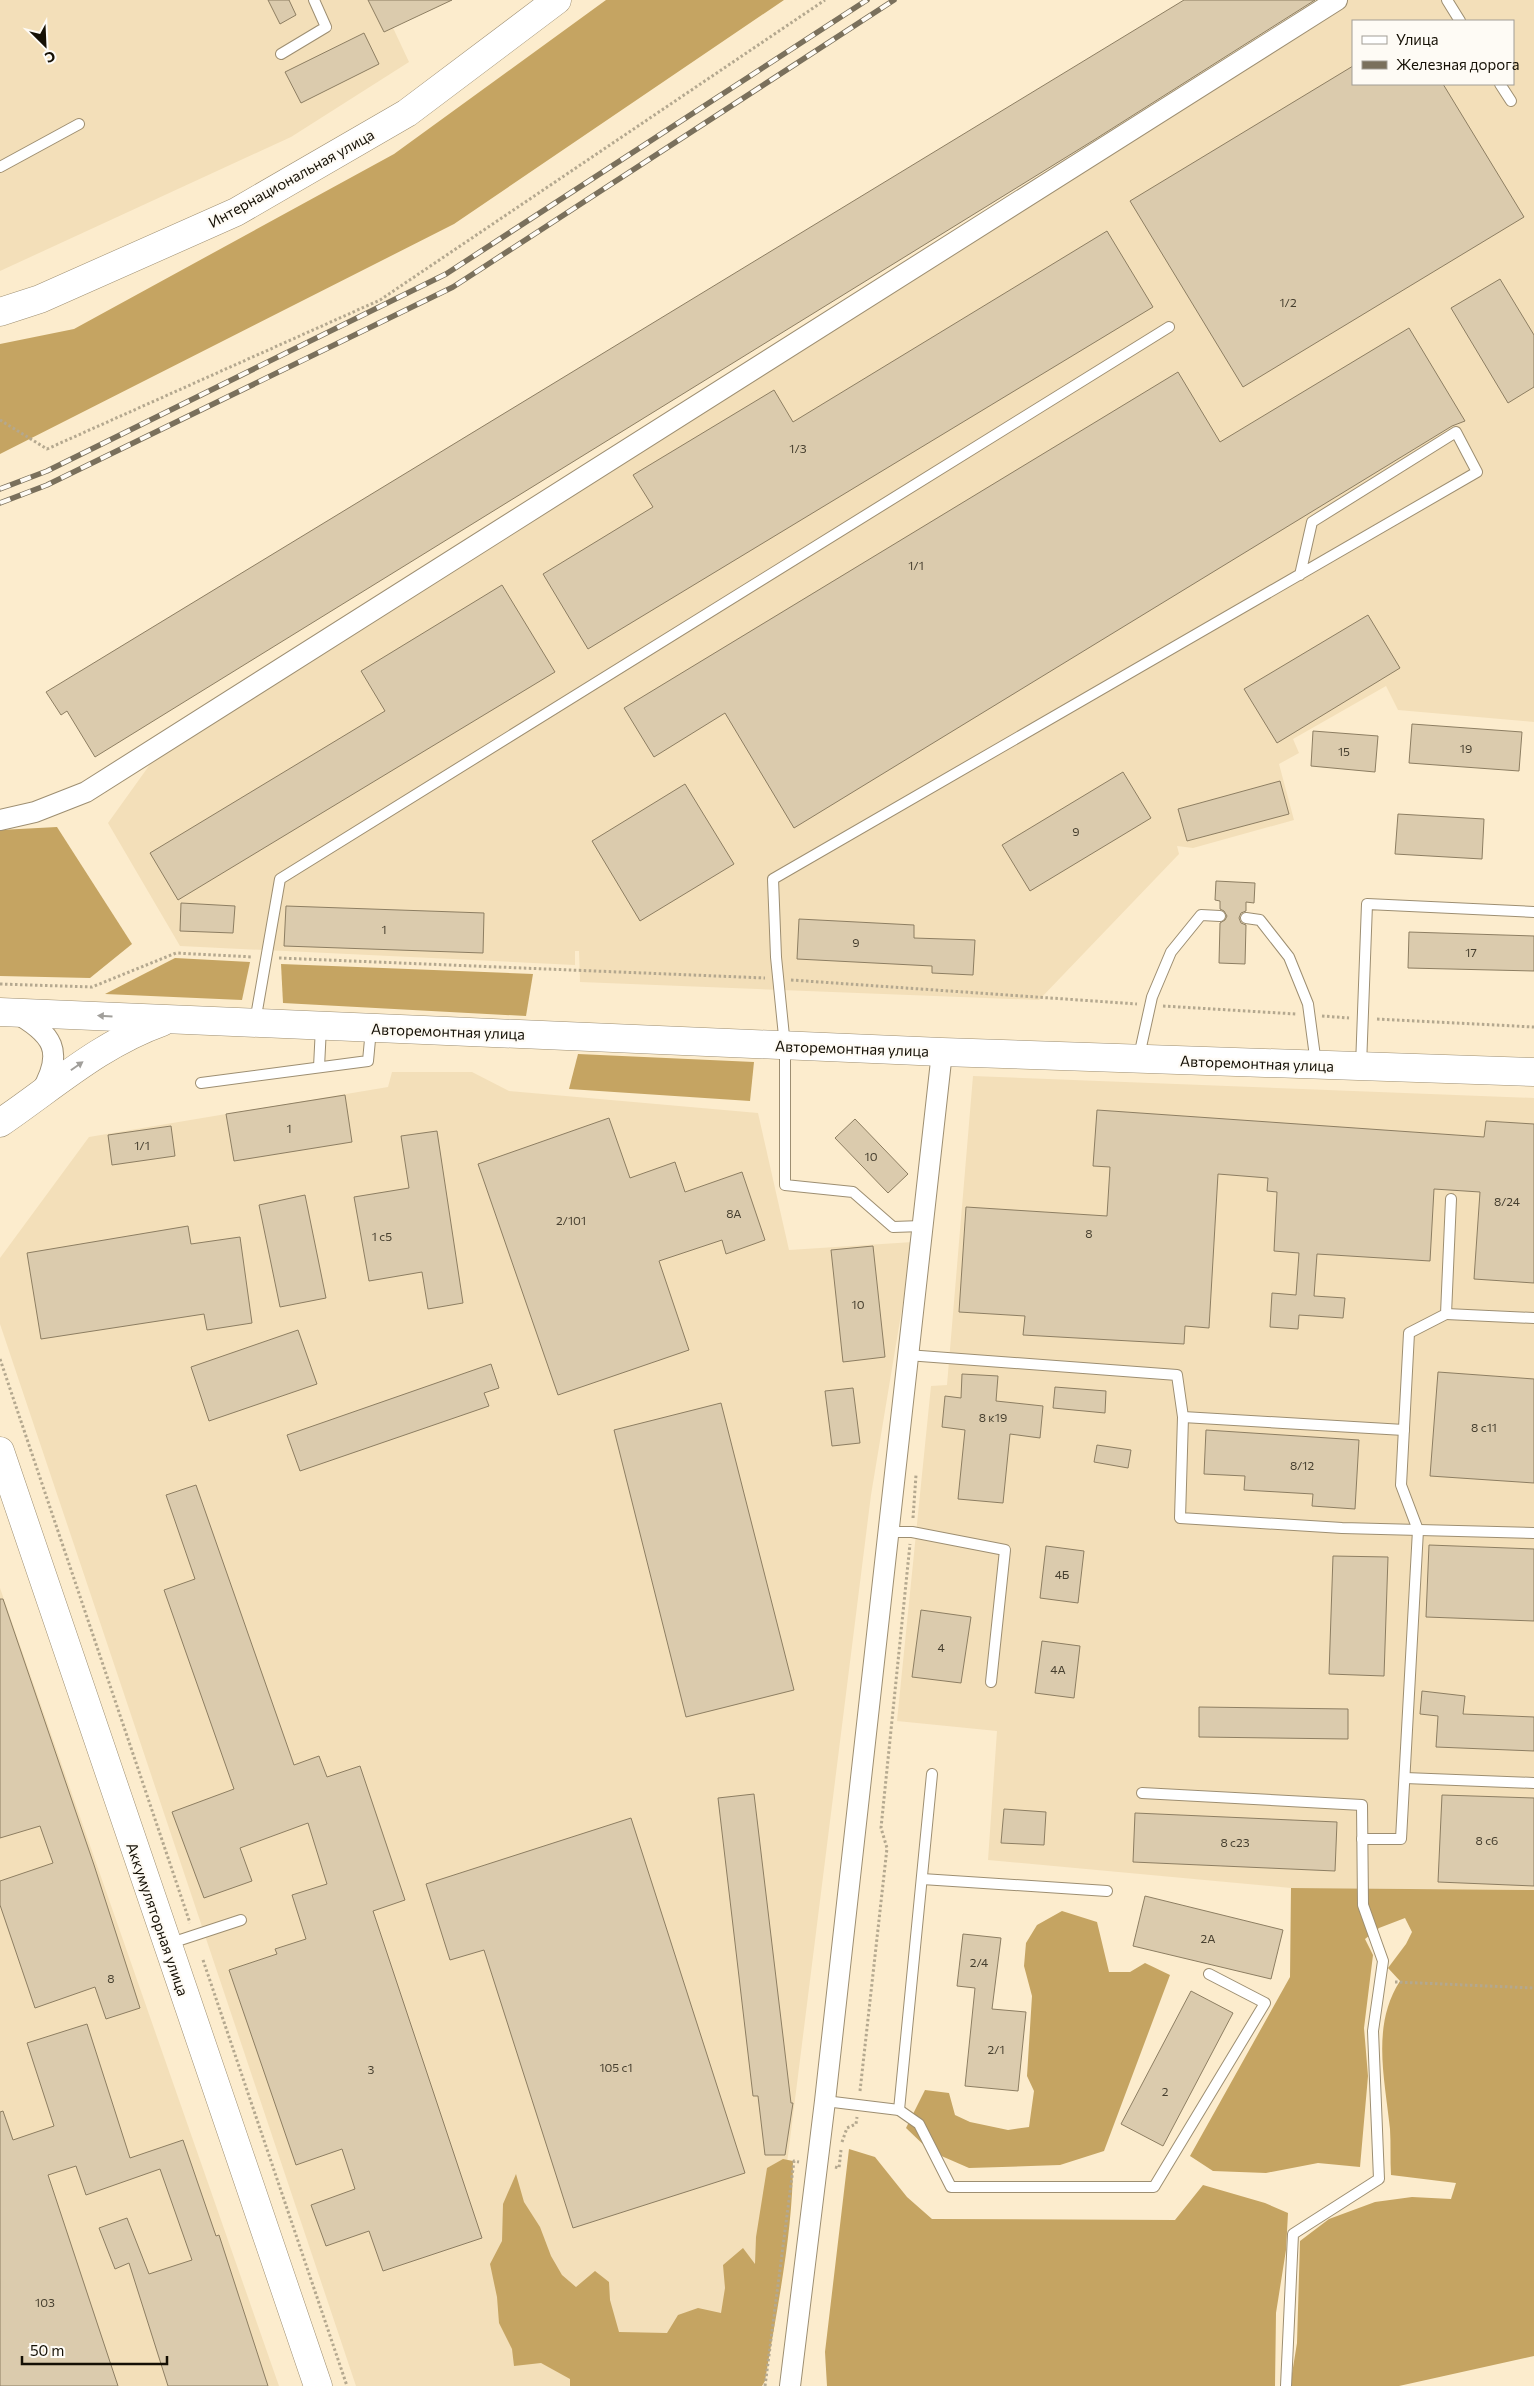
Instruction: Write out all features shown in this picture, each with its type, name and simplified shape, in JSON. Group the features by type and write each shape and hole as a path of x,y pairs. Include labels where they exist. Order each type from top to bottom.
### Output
{"street":[{"name":"Интернациональная улица","path":"0,312 40,299 236,212 407,113 557,0"},
{"path":"0,820 35,812 86,792 1337,0"},
{"path":"7,1012 171,1019"},
{"path":"7,1012 34,1024 46,1035 52,1047 54,1061 51,1075 39,1096"},
{"path":"0,1123 76,1067 122,1038 171,1019"},
{"name":"Авторемонтная улица","path":"171,1019 785,1046 1534,1072"},
{"path":"790,2386 825,2102 887,1532 942,1052"},
{"name":"Аккумуляторная улица","path":"0,1451 318,2386"}],"lane":[{"path":"280,54 326,27 314,0"},
{"path":"1447,0 1459,20"},
{"path":"1501,85 1511,101"},
{"path":"0,167 79,124"},
{"path":"254,1023 280,879 1169,326"},
{"path":"922,1226 893,1227 852,1192 785,1184 785,1046 776,957 773,879 1300,575 1477,472 1456,432 1312,522 1300,575"},
{"path":"1361,1067 1367,904 1534,912"},
{"path":"1138,1059 1152,997 1171,952 1201,915 1220,916"},
{"path":"1246,918 1260,920 1289,957 1308,1004 1316,1065"},
{"path":"319,1067 321,1026"},
{"path":"201,1083 368,1061 371,1028"},
{"path":"1446,1314 1451,1199"},
{"path":"1362,1839 1401,1839 1418,1530 1401,1485 1408,1333 1446,1314 1534,1318"},
{"path":"907,1355 1177,1375 1183,1417 1180,1518 1418,1530 1534,1533"},
{"path":"1183,1417 1404,1430"},
{"path":"887,1532 912,1532 1005,1550 991,1682"},
{"path":"899,2110 932,1774"},
{"path":"1405,1778 1534,1783"},
{"path":"1142,1792 1362,1806 1363,1905 1383,1961 1373,2031 1378,2179 1293,2234 1286,2386"},
{"path":"922,1879 1107,1891"},
{"path":"167,1944 241,1920"},
{"path":"825,2102 899,2110 919,2124 952,2187 1154,2187 1265,2003 1210,1974"}],"path":[{"path":"0,420 47,448 380,300 825,0"},
{"path":"0,1360 192,1928"},
{"path":"202,1960 347,2386"},
{"path":"1380,1982 1534,1988"}],"shaded area":[{"path":"0,0 380,0 409,62 291,137 0,271"},
{"path":"606,0 784,0 454,224 0,454 0,344 74,329 394,154"},
{"path":"1346,0 1534,0 1534,722 1398,710 1386,686 1293,739 1299,753 1279,764 1294,820 1193,848 1177,846 1179,854 1039,1000 580,982 579,951 575,951 575,965 180,946 108,823 151,763"},
{"path":"57,827 132,944 90,978 0,976 0,830"},
{"path":"175,958 250,962 242,1000 105,994"},
{"path":"281,964 533,974 526,1016 283,1003"},
{"path":"578,1054 754,1062 750,1101 569,1089"},
{"path":"392,1072 472,1072 509,1091 758,1113 789,1250 913,1242 871,1495 759,2386 356,2386 0,1324 0,1258 89,1137 388,1087"},
{"path":"973,1076 1534,1098 1534,1890 1291,1888 988,1860 997,1731 897,1721 931,1386 947,1385"},
{"path":"0,1588 279,2386 0,2386"},
{"path":"1291,1888 1534,1890 1534,2356 1399,2386 1290,2386 1297,2343 1300,2241 1329,2219 1375,2202 1412,2197 1451,2199 1456,2183 1391,2175 1390,2129 1383,2072 1383,2034 1391,1998 1400,1981 1388,1968 1406,1944 1412,1932 1405,1918 1379,1928 1365,1939 1373,1955 1364,2028 1368,2076 1360,2167 1318,2163 1266,2173 1213,2171 1190,2156 1290,1977"},
{"path":"1062,1911 1097,1922 1109,1972 1130,1972 1145,1963 1170,1975 1104,2151 1060,2165 969,2168 930,2151 906,2128 925,2090 949,2093 955,2115 970,2122 1008,2130 1029,2127 1034,2091 1027,2076 1032,1996 1024,1966 1026,1943 1037,1925"},
{"path":"849,2149 875,2157 907,2197 932,2219 1175,2220 1203,2185 1265,2203 1288,2213 1286,2250 1276,2313 1275,2386 827,2386 825,2352"},
{"path":"783,2159 793,2161 790,2216 779,2299 765,2381 762,2386 570,2386 570,2379 541,2363 514,2366 512,2349 499,2323 497,2297 490,2264 502,2241 503,2204 516,2174 524,2202 540,2227 551,2256 562,2275 576,2287 595,2271 609,2282 610,2300 619,2332 667,2333 678,2315 698,2308 721,2313 725,2288 723,2265 743,2248 755,2264 756,2237 767,2168"}],"building":[{"path":"268,0 289,0 296,15 280,24"},
{"path":"368,0 452,0 384,32"},
{"path":"1184,0 1315,0 1094,140 95,757 67,711 61,715 46,692"},
{"path":"364,33 379,64 301,103 285,72"},
{"path":"1352,67 1352,85 1444,85 1524,217 1243,387 1130,201"},
{"path":"1107,231 1153,307 588,649 543,574 653,507 633,475 774,390 793,422"},
{"path":"1500,279 1534,335 1534,387 1508,403 1451,308"},
{"path":"1409,328 1465,421 1452,426 794,828 725,713 654,757 624,708 1178,372 1220,442"},
{"path":"502,585 555,672 178,900 150,853 385,711 361,671"},
{"path":"1368,615 1400,668 1277,743 1244,689"},
{"path":"1412,724 1522,732 1519,771 1409,763"},
{"path":"1313,731 1378,736 1375,772 1311,766"},
{"path":"1123,772 1151,818 1030,891 1002,845"},
{"path":"1280,781 1289,814 1187,841 1178,809"},
{"path":"685,784 734,864 640,921 592,841"},
{"path":"1398,814 1484,819 1482,859 1395,854"},
{"path":"1216,881 1255,883 1254,903 1246,902 1246,911 1241,913 1239,918 1241,923 1246,925 1245,964 1219,963 1220,923 1227,916 1220,909 1220,901 1215,900"},
{"path":"181,903 235,906 233,933 180,931"},
{"path":"286,906 484,913 483,953 284,946"},
{"path":"799,919 914,925 914,938 975,940 973,975 932,973 932,966 797,959"},
{"path":"1409,932 1534,936 1534,971 1408,968"},
{"path":"345,1095 352,1142 234,1161 226,1114"},
{"path":"1097,1110 1484,1137 1486,1121 1534,1124 1534,1283 1474,1279 1480,1192 1434,1189 1430,1261 1317,1254 1314,1296 1345,1298 1343,1318 1299,1315 1298,1329 1270,1327 1272,1293 1296,1295 1299,1253 1274,1251 1277,1192 1267,1191 1268,1178 1218,1174 1209,1328 1185,1326 1184,1344 1023,1335 1025,1316 959,1312 966,1207 1107,1216 1110,1167 1093,1166"},
{"path":"609,1118 630,1178 675,1162 685,1192 742,1172 765,1240 726,1254 722,1240 659,1261 689,1350 558,1395 478,1164"},
{"path":"855,1119 908,1174 888,1193 835,1138"},
{"path":"171,1126 175,1156 112,1165 108,1135"},
{"path":"437,1131 463,1303 428,1309 422,1272 369,1281 354,1197 409,1188 401,1136"},
{"path":"305,1195 326,1298 280,1307 259,1205"},
{"path":"188,1226 191,1244 240,1237 252,1323 207,1330 204,1314 41,1339 27,1253"},
{"path":"873,1246 885,1357 843,1362 831,1250"},
{"path":"298,1330 317,1384 209,1421 191,1367"},
{"path":"491,1364 499,1388 484,1393 489,1406 300,1471 287,1435"},
{"path":"1438,1372 1534,1379 1534,1483 1430,1476"},
{"path":"962,1374 998,1376 996,1401 1043,1406 1040,1438 1010,1434 1003,1503 958,1499 965,1430 942,1427 945,1396 961,1398"},
{"path":"1055,1387 1106,1391 1105,1413 1053,1408"},
{"path":"853,1388 860,1443 832,1446 825,1391"},
{"path":"721,1403 794,1690 686,1717 614,1430"},
{"path":"1206,1430 1359,1440 1355,1509 1312,1506 1313,1494 1244,1490 1245,1476 1204,1474"},
{"path":"1097,1445 1131,1450 1128,1468 1094,1462"},
{"path":"196,1485 294,1765 319,1756 327,1777 360,1766 405,1900 373,1911 482,2238 383,2271 369,2231 326,2246 311,2205 355,2189 342,2149 296,2165 229,1970 277,1954 275,1949 306,1939 292,1895 327,1884 308,1823 240,1848 252,1881 204,1898 172,1812 234,1789 164,1590 195,1579 166,1495"},
{"path":"1429,1545 1534,1549 1534,1621 1426,1617"},
{"path":"1046,1546 1084,1551 1078,1603 1040,1598"},
{"path":"1333,1556 1388,1557 1384,1676 1329,1674"},
{"path":"0,1599 3,1599 94,1865 140,2008 106,2019 95,1987 35,2008 0,1905 0,1881 53,1863 40,1826 0,1838"},
{"path":"921,1610 971,1617 961,1683 912,1677"},
{"path":"1042,1641 1080,1646 1074,1698 1035,1693"},
{"path":"1422,1691 1465,1696 1463,1714 1534,1717 1534,1751 1436,1747 1438,1716 1420,1714"},
{"path":"1199,1707 1348,1709 1348,1739 1199,1737"},
{"path":"754,1794 791,2103 793,2103 785,2155 765,2155 758,2096 753,2096 718,1798"},
{"path":"1442,1795 1534,1798 1534,1886 1438,1882"},
{"path":"1004,1809 1046,1812 1044,1845 1001,1843"},
{"path":"1135,1813 1337,1822 1335,1871 1133,1862"},
{"path":"631,1818 745,2173 573,2228 484,1950 450,1960 426,1884"},
{"path":"1145,1896 1283,1930 1271,1979 1133,1946"},
{"path":"963,1934 1001,1938 992,2009 1026,2012 1018,2091 965,2086 975,1988 957,1986"},
{"path":"1191,1991 1233,2013 1163,2146 1121,2124"},
{"path":"87,2024 130,2158 183,2140 216,2236 219,2235 268,2386 168,2386 129,2263 115,2269 99,2228 127,2218 149,2274 192,2260 160,2169 86,2195 76,2166 48,2175 118,2386 0,2386 0,2112 3,2111 13,2140 54,2126 27,2043"}],"railway":[{"path":"0,489 47,471 446,274 867,0"},
{"path":"0,503 47,485 453,287 894,0"}]}
